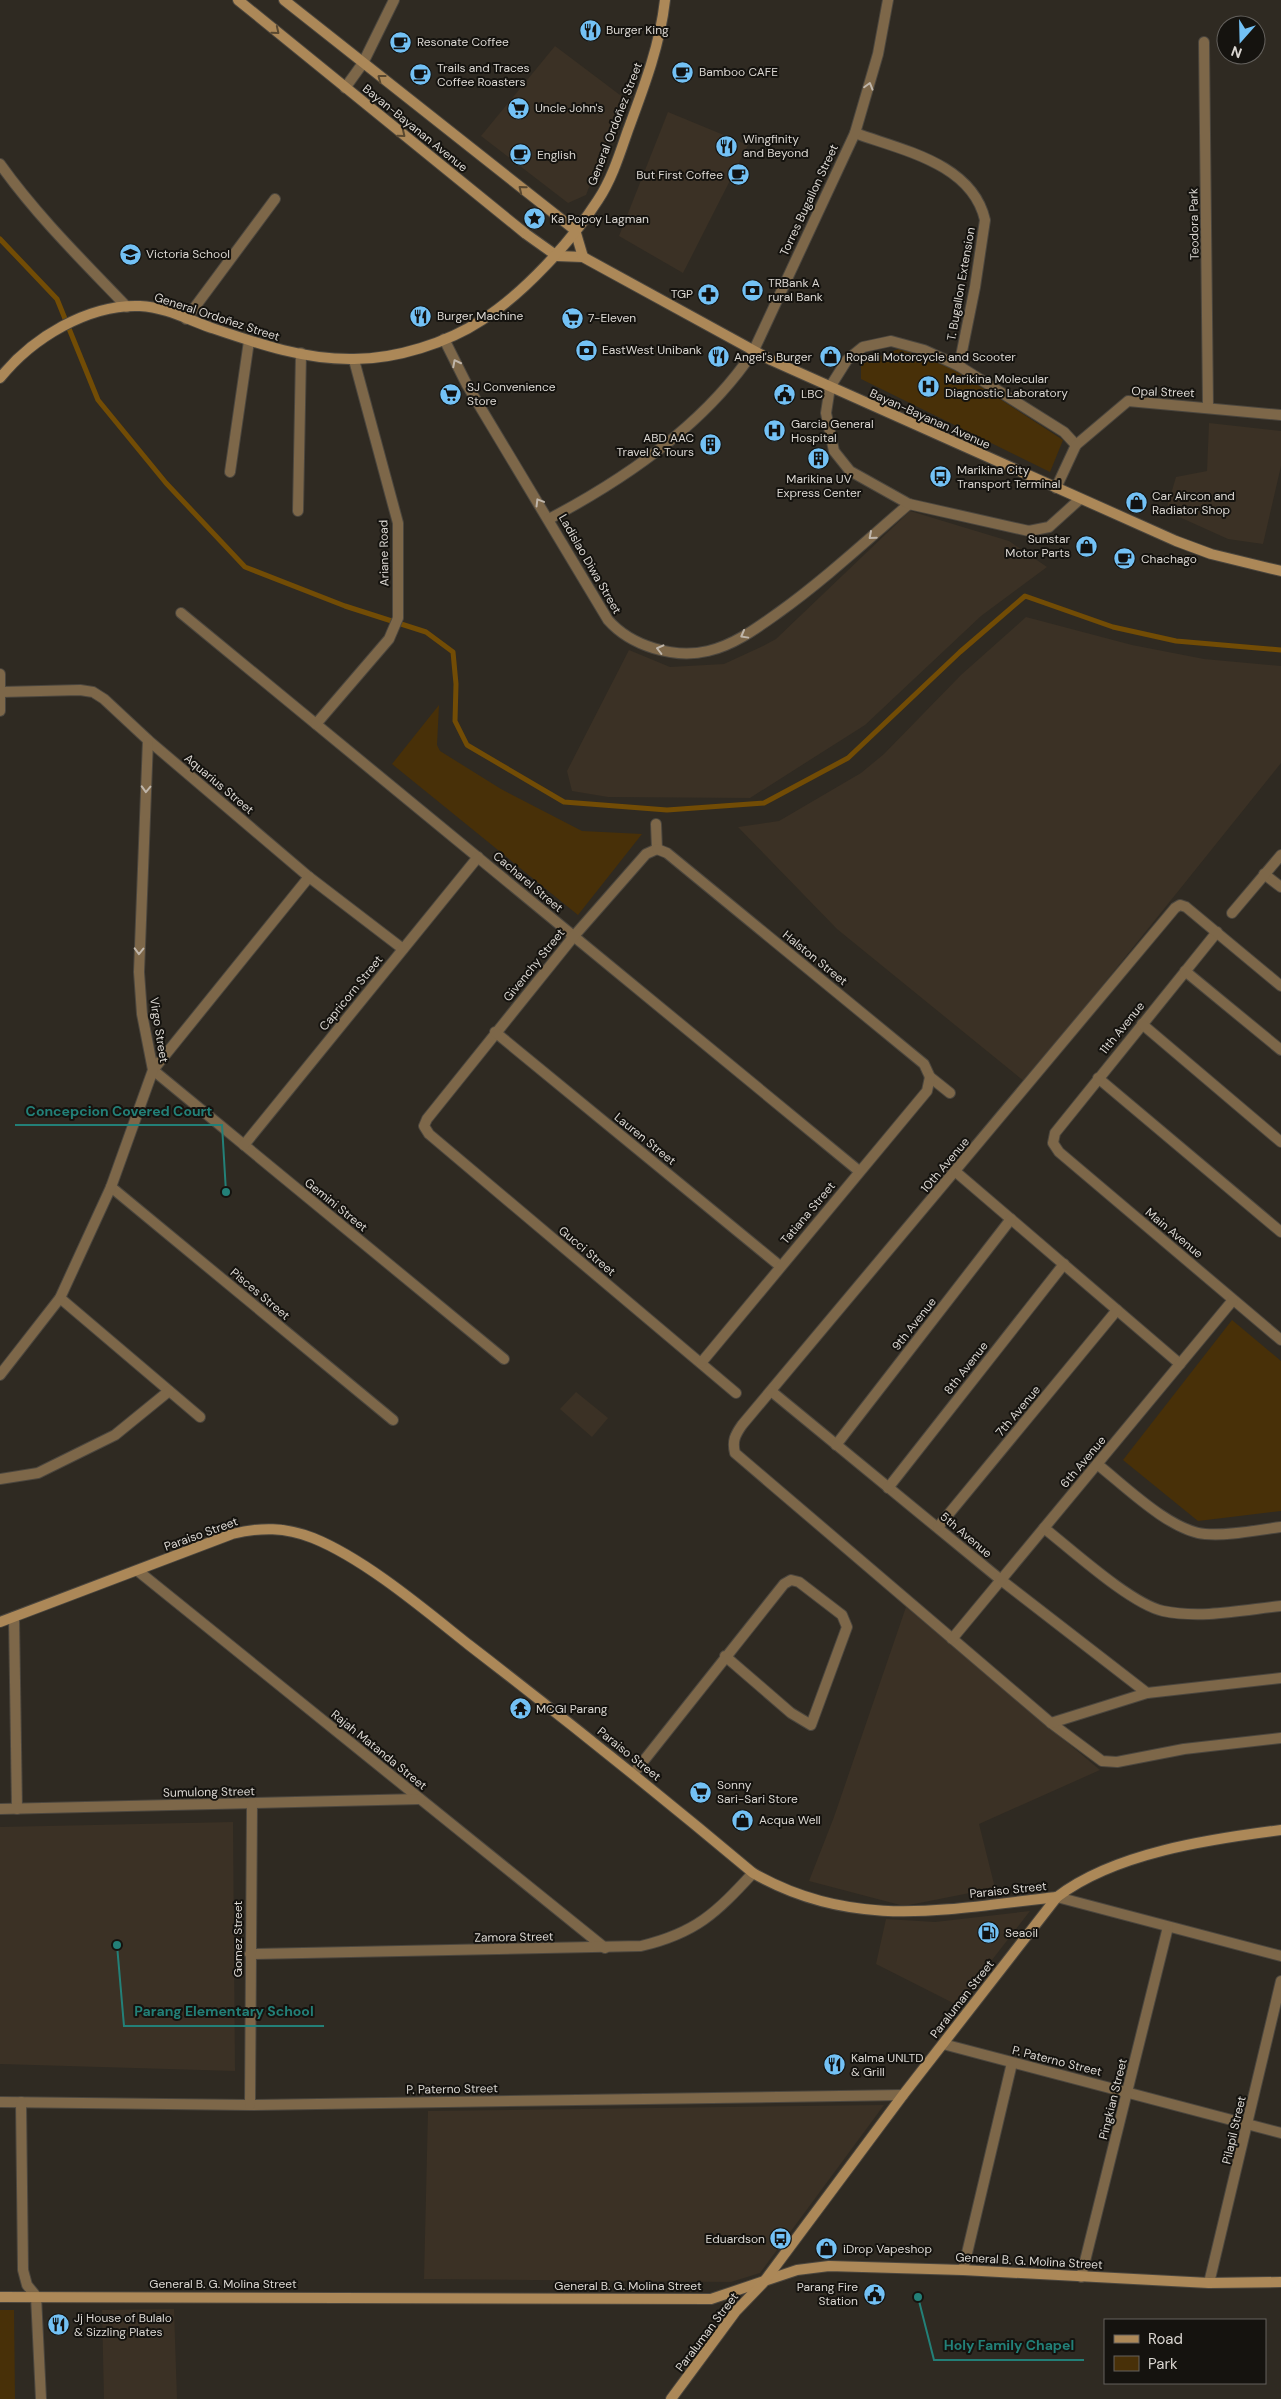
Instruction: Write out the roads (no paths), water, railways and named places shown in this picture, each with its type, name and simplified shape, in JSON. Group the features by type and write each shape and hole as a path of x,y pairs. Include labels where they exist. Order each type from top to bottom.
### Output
{"street":[{"name":"Bayan-Bayanan Avenue","path":"238,0 526,234 557,256 583,257 753,352 1080,499 1211,554 1281,571"},
{"name":"Bayan-Bayanan Avenue","path":"284,0 574,230"},
{"path":"345,88 362,63 394,0"},
{"name":"General Ordoñez Street","path":"2,372 29,349 63,326 98,313 128,307 148,307 276,350 354,360 391,354 444,338 483,320 557,256 574,230 598,200 610,177 651,68 665,0"},
{"name":"Torres Bugallon Street","path":"549,519 626,473 666,445 744,366 753,352 855,133 878,54 888,0"},
{"name":"Teodora Park","path":"1204,42 1208,406"},
{"name":"T. Bugallon Extension","path":"855,133 937,163 948,169 964,184 981,208 985,220 975,287 959,366"},
{"path":"0,164 38,213 128,307"},
{"path":"186,319 275,199"},
{"path":"574,230 583,257"},
{"name":"Ladislao Diwa Street","path":"444,338 468,385 608,620 624,636 643,644 661,650 692,653 708,651 725,645 757,628 817,583 909,504"},
{"path":"230,472 248,341"},
{"path":"1076,445 1064,432 959,366 924,350 891,341 863,347 847,360 830,387 826,413 834,452 850,471 909,504 1029,531 1048,527 1080,499"},
{"path":"298,512 301,353"},
{"name":"Ariane Road","path":"316,724 391,633 398,618 398,523 354,360"},
{"name":"Opal Street","path":"1056,488 1076,445 1128,401 1208,406 1281,415"},
{"name":"Cacharel Street","path":"181,613 859,1171"},
{"path":"0,674 0,711"},
{"name":"Aquarius Street","path":"0,692 80,690 93,692 104,699 148,740 308,877 403,949"},
{"name":"Virgo Street","path":"0,1375 60,1298 111,1187 153,1070 142,1014 139,972 148,740"},
{"path":"656,824 657,849"},
{"name":"Givenchy Street","path":"424,1126 427,1119 495,1032 574,936 646,854 657,849"},
{"name":"Halston Street","path":"657,849 667,852 924,1064 930,1077 950,1093"},
{"path":"1232,913 1281,855"},
{"name":"Capricorn Street","path":"244,1145 478,857"},
{"path":"1264,874 1281,887"},
{"path":"153,1070 308,877"},
{"name":"10th Avenue","path":"952,1639 736,1453 733,1444 735,1435 1160,926 1180,905 1186,907 1217,932"},
{"path":"1217,932 1281,986"},
{"name":"11th Avenue","path":"1052,1143 1055,1133 1098,1078 1217,932"},
{"path":"1185,971 1281,1050"},
{"path":"1142,1024 1281,1142"},
{"name":"Lauren Street","path":"495,1032 780,1266"},
{"name":"Gemini Street","path":"153,1070 504,1359"},
{"name":"Tatiana Street","path":"701,1362 927,1091 930,1077"},
{"path":"1098,1078 1281,1232"},
{"name":"Gucci Street","path":"424,1126 429,1134 736,1393"},
{"name":"Main Avenue","path":"1052,1143 1058,1152 1281,1340"},
{"path":"956,1172 1180,1364"},
{"name":"Pisces Street","path":"111,1187 393,1420"},
{"name":"9th Avenue","path":"836,1445 1011,1219"},
{"name":"8th Avenue","path":"888,1488 1064,1264"},
{"path":"60,1298 200,1417"},
{"name":"6th Avenue","path":"952,1639 1234,1300"},
{"name":"7th Avenue","path":"938,1527 1117,1310"},
{"path":"0,1479 38,1473 115,1435 169,1391"},
{"name":"5th Avenue","path":"771,1391 1001,1580 1147,1693"},
{"path":"1097,1464 1168,1520 1190,1531 1216,1535 1281,1527"},
{"name":"Paraiso Street","path":"0,1622 232,1534 248,1530 272,1528 313,1538 336,1548 358,1562 426,1612 634,1773 753,1873 786,1889 841,1907 880,1912 933,1911 1057,1897 1281,1956"},
{"path":"1044,1528 1147,1606 1183,1614 1205,1614 1281,1606"},
{"name":"Rajah Matanda Street","path":"138,1571 605,1948"},
{"path":"634,1773 725,1656 784,1584 791,1580 799,1582 842,1615 847,1627 811,1725 792,1713 725,1656"},
{"path":"14,1617 17,1809"},
{"path":"952,1639 1051,1723 1102,1761 1117,1762 1184,1749 1281,1738"},
{"path":"1051,1723 1147,1693 1281,1678"},
{"name":"Sumulong Street","path":"0,1809 420,1799"},
{"name":"Gomez Street","path":"250,2105 252,1804"},
{"name":"Paraluman Street","path":"674,2398 736,2311 763,2283 904,2095 1057,1897 1069,1888 1094,1875 1153,1854 1204,1842 1281,1830"},
{"name":"Zamora Street","path":"250,1954 641,1946 684,1933 722,1907 753,1873"},
{"name":"Pingkian Street","path":"1081,2277 1168,1927"},
{"name":"Pilapil Street","path":"1209,2284 1281,1981"},
{"name":"P. Paterno Street","path":"943,2044 1281,2133"},
{"path":"963,2270 1012,2063"},
{"name":"P. Paterno Street","path":"0,2102 250,2105 904,2095"},
{"path":"21,2102 22,2270 27,2285 36,2296 41,2399"},
{"name":"General B. G. Molina Street","path":"0,2296 711,2299 812,2267 963,2270 1209,2284 1281,2282"}],"waterway":[{"path":"0,239 57,299 98,400 166,483 245,567 345,606 426,632 453,652 456,684 455,721 467,745 564,802 667,810 764,803 848,758 960,652 1025,596 1113,627 1176,641 1281,650"}],"place":[{"name":"Burger King","path":"590,30"},
{"name":"Resonate Coffee","path":"401,42"},
{"name":"Bamboo CAFE","path":"683,72"},
{"name":"Trails and Traces Coffee Roasters","path":"421,75"},
{"name":"Uncle John's","path":"519,108"},
{"name":"Wingfinity and Beyond","path":"727,146"},
{"name":"English","path":"521,155"},
{"name":"But First Coffee","path":"739,175"},
{"name":"Ka Popoy Lagman","path":"535,219"},
{"name":"Victoria School","path":"130,254"},
{"name":"TRBank A rural Bank","path":"752,290"},
{"name":"TGP","path":"709,294"},
{"name":"Burger Machine","path":"421,316"},
{"name":"7-Eleven","path":"572,318"},
{"name":"EastWest Unibank","path":"586,350"},
{"name":"Angel's Burger","path":"718,357"},
{"name":"Ropali Motorcycle and Scooter","path":"830,357"},
{"name":"Marikina Molecular Diagnostic Laboratory","path":"929,386"},
{"name":"SJ Convenience Store","path":"451,394"},
{"name":"LBC","path":"785,394"},
{"name":"Garcia General Hospital","path":"775,431"},
{"name":"ABD AAC Travel & Tours","path":"710,445"},
{"name":"Marikina UV Express Center","path":"819,458"},
{"name":"Marikina City Transport Terminal","path":"941,477"},
{"name":"Car Aircon and Radiator Shop","path":"1136,503"},
{"name":"Sunstar Motor Parts","path":"1086,546"},
{"name":"Chachago","path":"1125,559"},
{"name":"Concepcion Covered Court","path":"226,1192"},
{"name":"MCGI Parang","path":"520,1709"},
{"name":"Sonny Sari-Sari Store","path":"701,1792"},
{"name":"Acqua Well","path":"743,1820"},
{"name":"Seaoil","path":"989,1933"},
{"name":"Parang Elementary School","path":"117,1945"},
{"name":"Kalma UNLTD & Grill","path":"835,2065"},
{"name":"Eduardson","path":"781,2239"},
{"name":"iDrop Vapeshop","path":"827,2249"},
{"name":"Parang Fire Station","path":"874,2294"},
{"name":"Holy Family Chapel","path":"918,2297"},
{"name":"Jj House of Bulalo & Sizzling Plates","path":"58,2325"}]}
